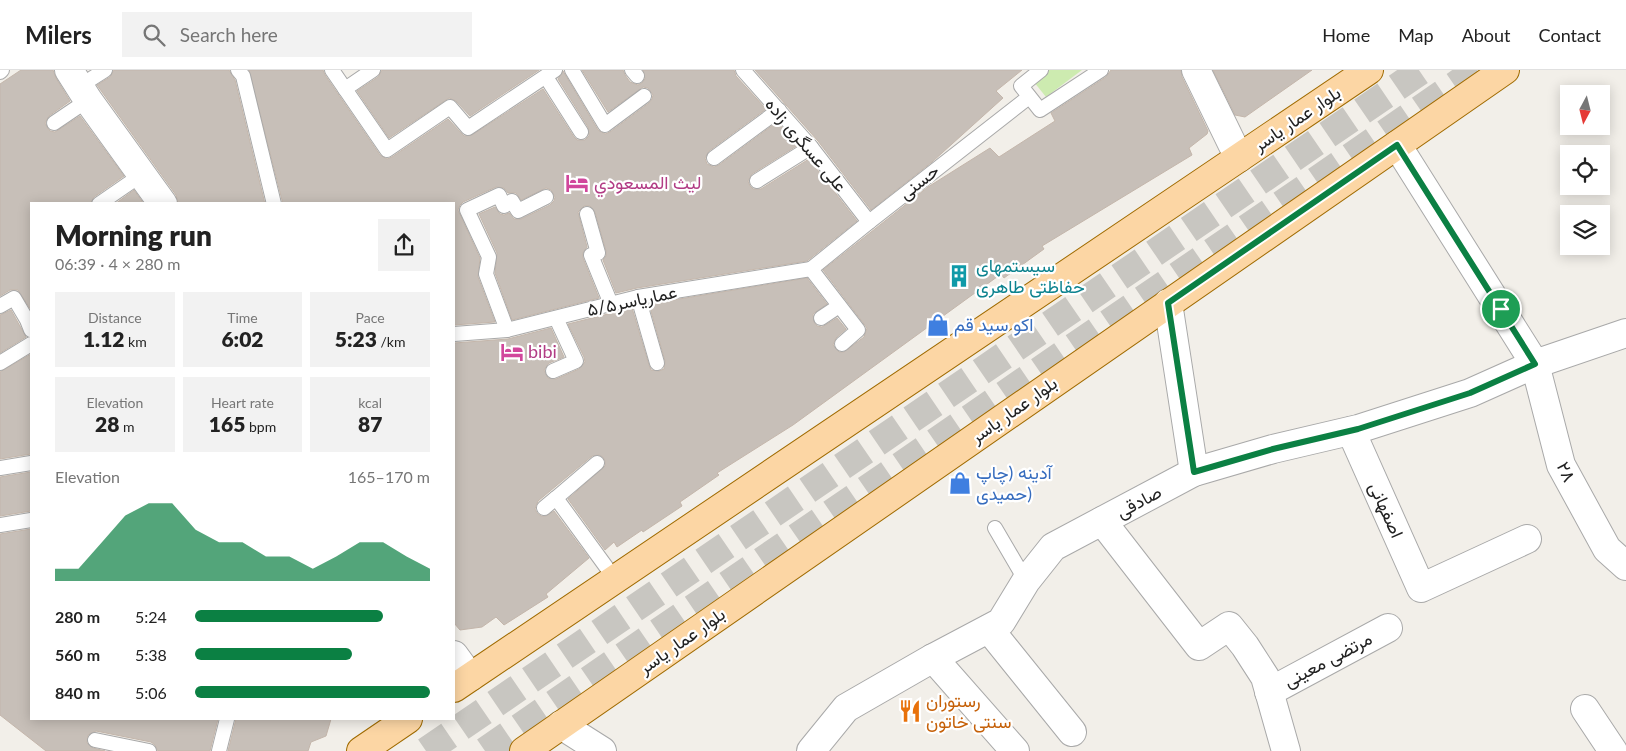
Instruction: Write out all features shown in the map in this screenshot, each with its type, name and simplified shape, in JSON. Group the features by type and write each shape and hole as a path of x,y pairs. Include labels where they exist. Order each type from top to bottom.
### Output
{"main road":[{"name":"بلوار عمار یاسر","path":"462,682 1369,70"},
{"name":"بلوار عمار یاسر","path":"524,751 1505,70"},
{"path":"361,751 407,720"}],"street":[{"path":"1196,70 1239,158"},
{"path":"79,85 161,202"},
{"name":"۲۸","path":"1397,145 1535,364 1561,465 1607,549 1626,566"},
{"path":"1168,303 1194,472"},
{"name":"صادقی","path":"811,751 846,708 933,658 1001,622 1026,581 1053,547 1194,472 1273,449 1351,431 1470,393 1535,364 1626,333"},
{"name":"اصفهانی","path":"1351,431 1421,588 1527,539"},
{"path":"1102,521 1200,646 1229,626 1265,677 1286,751"},
{"name":"مرتضی معینی","path":"1269,692 1388,628"},
{"path":"989,629 1072,732"},
{"path":"455,658 462,682"},
{"path":"933,658 1015,751"},
{"path":"1585,709 1613,751"},
{"path":"561,725 602,751"}],"lane":[{"path":"54,123 79,85 105,70"},
{"path":"238,70 243,76 274,202"},
{"path":"332,70 387,150 450,107 468,128 550,74 581,132"},
{"path":"345,89 374,70"},
{"path":"572,70 605,125 644,96"},
{"path":"1041,70 1021,86 1040,110 1101,70"},
{"name":"علی عسگری زاده","path":"744,71 810,147 869,222"},
{"name":"حسنی","path":"811,269 1029,97"},
{"path":"714,158 779,110"},
{"path":"757,182 810,147"},
{"path":"102,202 141,175"},
{"path":"507,330 486,274 489,257 467,210 499,195 504,206 512,201 518,211 546,197"},
{"path":"587,214 598,252 591,255 611,304"},
{"path":"811,269 858,330 842,344"},
{"name":"عماریاسر۵/۵","path":"455,334 507,330 638,297 811,269"},
{"path":"638,297 656,363"},
{"path":"0,306 14,298 30,323"},
{"path":"821,318 839,306"},
{"path":"553,371 576,360 556,318"},
{"path":"0,364 30,345"},
{"path":"0,468 30,463"},
{"path":"544,508 597,463"},
{"path":"556,498 615,579"},
{"path":"0,525 30,520"},
{"path":"994,528 1026,581"},
{"path":"219,751 226,720"},
{"path":"95,740 149,751"}],"green space":[{"path":"1049,70 1082,70 1046,97 1034,82"}],"building":[{"path":"21,70 53,70 70,101 49,116 45,123 47,127 50,131 55,132 80,116 124,176 94,197 91,202 30,202 30,308 18,290 10,290 0,296 0,84"},
{"path":"114,70 229,70 235,80 265,202 178,202 176,195 97,85 110,77"},
{"path":"249,70 323,70 380,155 387,159 448,119 464,136 472,135 543,89 574,137 577,140 585,140 589,136 588,127 558,79 563,71 598,130 605,134 649,103 653,95 648,88 643,87 608,112 582,70 623,70 630,82 638,85 645,79 643,70 734,70 736,76 766,109 709,151 705,158 707,164 714,167 719,165 777,122 798,145 752,174 748,181 750,186 753,189 761,189 809,159 857,221 807,261 616,293 603,260 606,256 606,251 595,212 590,206 584,206 578,212 587,247 583,253 583,258 599,298 512,320 495,273 497,253 479,214 495,207 500,214 509,213 514,219 521,219 550,205 555,197 551,190 546,188 521,200 516,193 508,193 504,188 496,187 463,202 458,210 480,258 478,277 495,322 455,325 455,202 282,202"},
{"path":"382,70 539,70 470,116 456,101 449,98 389,138 357,91 378,77"},
{"path":"755,70 1022,70 996,91 1003,98 932,162 871,210 818,141"},
{"path":"1111,70 1181,70 1182,77 1208,131 1207,134 1189,148 1192,155 1042,246 1044,249 1004,278 1001,274 793,425 717,473 719,475 680,502 682,506 617,547 614,542 605,550 568,499 605,466 603,457 599,455 592,456 538,501 535,509 541,516 546,516 554,511 589,558 546,594 548,597 504,625 496,617 482,627 460,630 455,624 455,343 508,339 551,328 564,357 549,363 544,370 548,378 556,379 579,369 585,362 568,324 632,308 651,370 659,371 664,369 665,361 649,304 807,278 827,304 813,314 814,322 817,326 822,327 837,318 846,329 836,338 833,345 839,352 844,352 864,337 867,328 823,270 928,187 990,148 999,157 1055,121 1051,113 1106,77"},
{"path":"1213,70 1312,70 1245,117 1235,115"},
{"path":"134,190 143,202 118,202"},
{"path":"11,310 26,337 0,353 0,315"},
{"path":"30,355 30,454 0,459 0,372"},
{"path":"30,472 30,511 0,516 0,477"},
{"path":"30,529 30,720 218,720 210,751 158,751 151,742 96,731 88,735 87,743 93,748 105,751 46,751 0,715 0,534"},
{"path":"236,720 331,720 326,736 311,742 308,751 228,751"}],"tunnel":[{"path":"426,751 1422,70"},
{"path":"485,751 1477,70"}],"place":[{"name":"ليث المسعودي","path":"577,183"},
{"name":"سیستمهای حفاظتی طاهری","path":"959,276"},
{"name":"اکو سید قم","path":"938,325"},
{"name":"bibi","path":"512,352"},
{"name":"آدینه (چاپ حمیدی)","path":"960,483"},
{"name":"رستوران سنتی خاتون","path":"910,711"}],"route":[{"path":"1397,145 1501,309 1535,364 1470,393 1358,429 1273,449 1194,472 1168,303 1397,145"}]}
